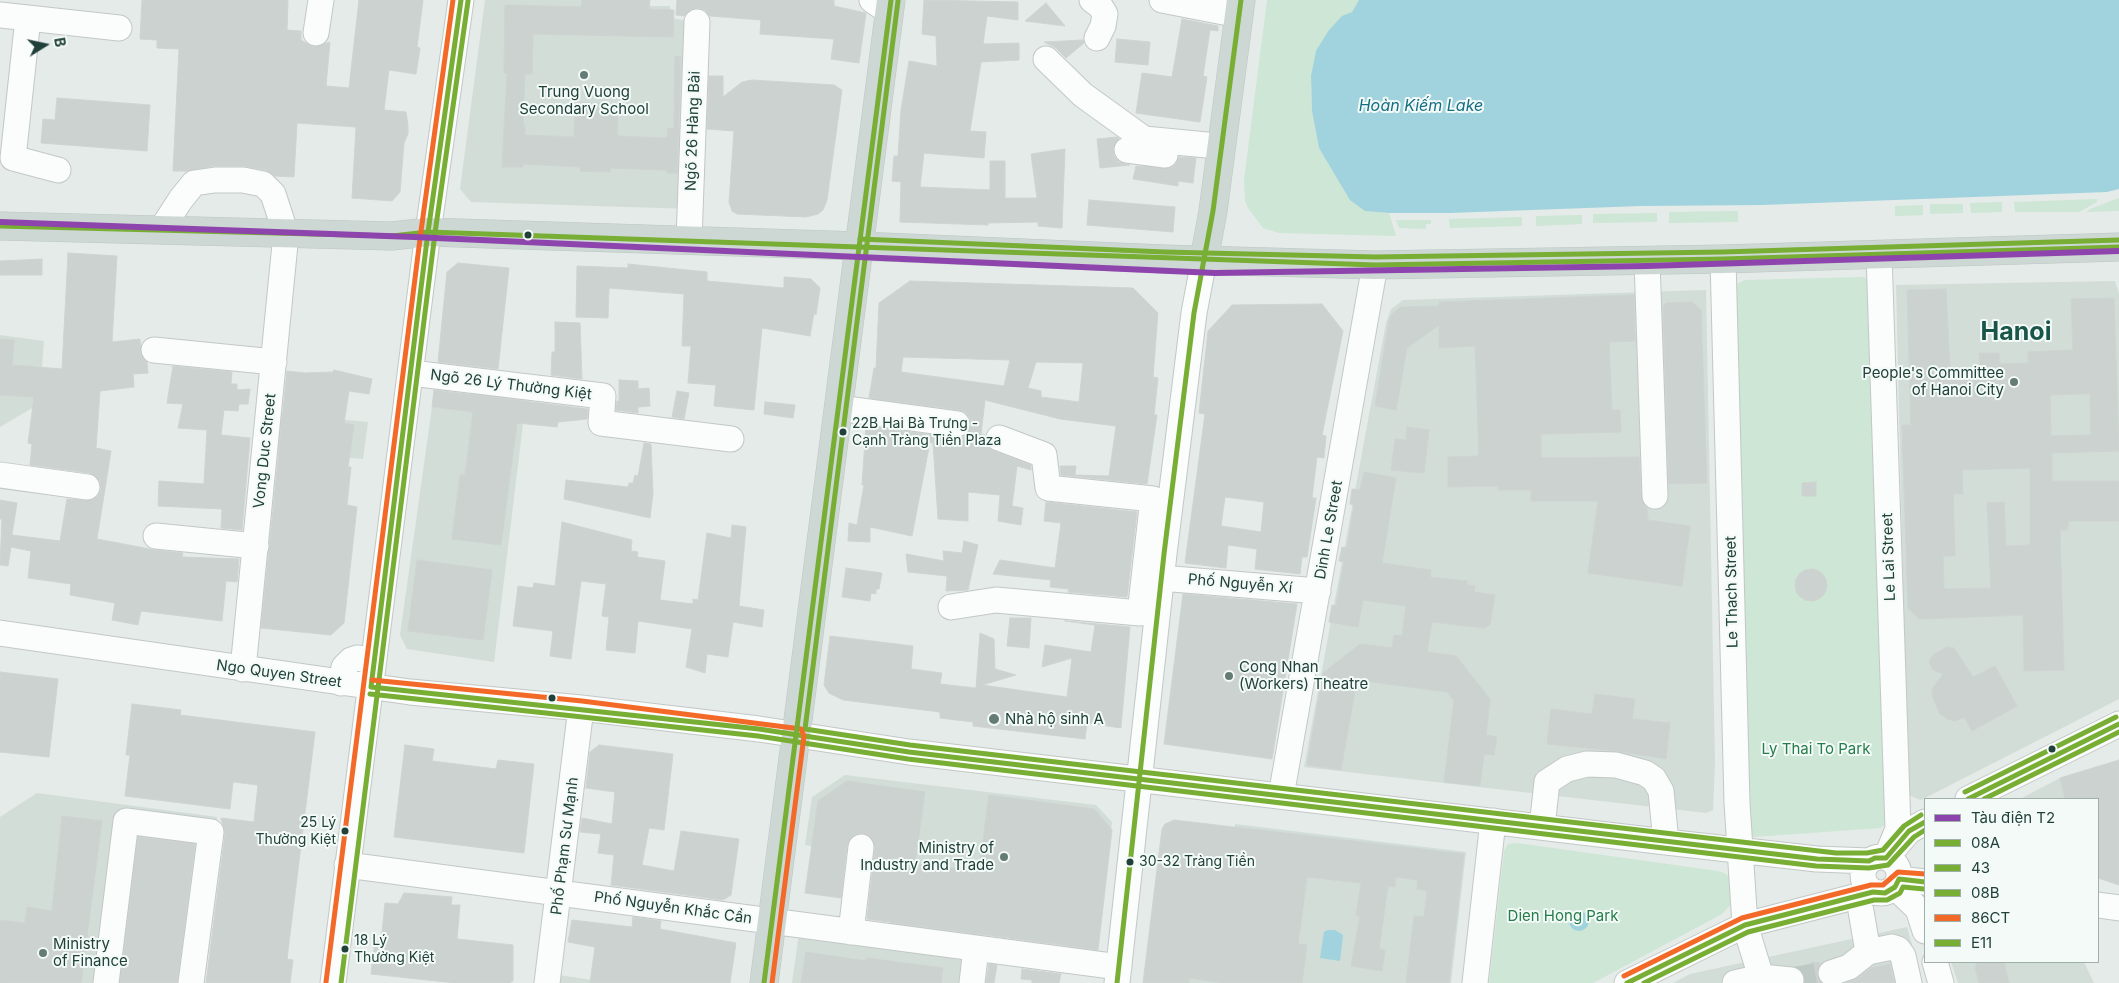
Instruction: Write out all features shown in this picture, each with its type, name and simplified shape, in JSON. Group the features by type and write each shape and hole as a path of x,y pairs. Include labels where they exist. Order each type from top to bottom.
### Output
{"main road":[{"path":"764,983 860,246 884,4"},
{"path":"1204,260 1213,211 1240,8"},
{"path":"0,226 392,236 428,232 860,246 1204,260 1375,264 1723,259 2119,247"}],"street":[{"path":"316,33 321,0"},
{"path":"332,983 428,232 461,0"},
{"path":"1092,0 1100,6 1105,14 1104,26 1097,38"},
{"path":"1162,0 1240,8"},
{"path":"0,15 119,28"},
{"path":"28,18 13,158 58,170"},
{"name":"Ngõ 26 Hàng Bài","path":"690,240 697,22"},
{"path":"1046,59 1083,95 1144,139 1206,152 1127,150"},
{"path":"161,230 180,199 194,183 215,180 244,180 263,184 272,194 286,234"},
{"name":"Vong Duc Street","path":"243,669 286,234"},
{"name":"Le Lai Street","path":"1879,254 1898,829 1878,859 1866,866 1863,877 1868,888 1882,892"},
{"name":"Le Thach Street","path":"1723,259 1723,579 1745,925 1761,977"},
{"path":"1118,975 1161,578 1194,313 1204,260"},
{"path":"1648,260 1655,496"},
{"name":"Dinh Le Street","path":"1281,796 1375,264"},
{"path":"154,350 274,362"},
{"name":"Ngõ 26 Lý Thường Kiệt","path":"410,373 603,396 601,423 731,440"},
{"path":"839,408 957,424"},
{"path":"951,608 996,600 1140,614 1153,499 1048,488 1044,454 998,438"},
{"path":"0,475 87,487"},
{"path":"156,536 256,546"},
{"name":"Phố Nguyễn Xí","path":"1161,578 1318,591"},
{"name":"Ngo Quyen Street","path":"0,633 371,687 581,708 797,735 909,752 1817,859 1878,859"},
{"path":"341,682 344,667 351,660 357,658 374,660"},
{"name":"Phố Phạm Sư Mạnh","path":"547,983 581,708"},
{"path":"1970,798 2119,724"},
{"path":"1542,827 1547,782 1567,769 1587,764 1616,765 1645,773 1654,780 1661,791 1666,842"},
{"path":"106,983 126,821 211,832 191,983"},
{"path":"1475,983 1493,821"},
{"path":"1868,952 1882,892 1896,865 1878,859 1909,831 1924,823"},
{"path":"851,932 861,847"},
{"name":"Phố Nguyễn Khắc Cần","path":"347,865 976,948 1118,975"},
{"path":"1627,983 1745,925 1924,882"},
{"path":"1882,892 1918,909 1924,928"},
{"path":"2099,905 2119,908"},
{"path":"1831,973 1848,968 1868,952 1892,947 1898,949 1903,956 1909,983"},
{"path":"972,983 976,948"},
{"path":"1935,963 1941,983"},
{"path":"1735,983 1761,977 1792,980"}],"shaded area":[{"name":"Trung Vuong Secondary School","path":"485,0 650,0 650,6 670,6 671,18 696,22 691,209 471,202 460,189"},
{"path":"2115,281 2119,294 2119,699 1921,800 1908,795 1896,285"},
{"path":"1706,290 1715,763 1713,810 1706,813 1304,767 1386,323 1391,309 1403,300"},
{"path":"0,335 44,341 39,404 0,427"},
{"path":"472,384 527,391 494,662 407,649 400,635 432,407 469,412"},
{"path":"274,413 368,422 363,459 269,451"},
{"name":"Ministry of Industry and Trade","path":"845,775 1096,805 1112,822 1106,875 989,862 979,942 889,930 901,849 858,843 856,853 805,845 812,797"},
{"path":"2060,778 2065,798 2022,798"},
{"path":"37,793 217,817 196,983 0,983 0,817"},
{"path":"1235,824 1466,852 1451,983 1143,983 1227,881"},
{"path":"1907,927 1923,983 1673,983 1690,974"},
{"path":"799,933 970,957 967,983 792,983"},
{"path":"1951,963 2084,963 2094,983 1958,983"},
{"path":"559,975 611,983 558,983"}],"green space":[{"path":"1267,0 1359,0 1352,12 1342,17 1311,76 1312,111 1319,148 1365,211 1389,213 1396,236 1279,233 1263,228 1248,208 1245,201 1244,180"},
{"path":"2119,198 2119,211 2087,212 2090,209"},
{"path":"2097,199 2097,202 2079,212 2015,212 2014,202"},
{"path":"2002,202 2002,212 1971,213 1970,203"},
{"path":"1930,204 1963,204 1963,213 1930,214"},
{"path":"1923,205 1923,215 1895,216 1895,206"},
{"path":"1738,211 1738,222 1669,223 1669,212"},
{"path":"1657,213 1657,222 1593,223 1593,214"},
{"path":"1582,215 1582,224 1536,226 1536,216"},
{"path":"1522,217 1522,226 1450,228 1449,219"},
{"path":"1396,220 1431,220 1431,224 1426,224 1426,229 1399,228"},
{"name":"Ly Thai To Park","path":"1863,277 1868,279 1887,823 1880,828 1754,837 1749,832 1735,285 1745,280"},
{"name":"Dien Hong Park","path":"1517,843 1718,871 1726,874 1733,881 1735,900 1722,914 1593,983 1489,983 1504,851 1508,844"}],"water":[{"name":"Hoàn Kiếm Lake","path":"1359,0 2119,0 2119,189 2107,192 1762,205 1641,206 1450,213 1365,211 1350,200 1319,148 1312,111 1311,76 1316,51 1329,30 1342,16 1352,12"},
{"path":"1579,911 1586,914 1589,921 1586,928 1579,931 1572,928 1569,921 1572,914"},
{"path":"1335,930 1343,935 1340,961 1320,958 1324,932"}],"building":[{"path":"142,0 288,0 287,30 301,31 301,40 313,47 330,42 326,86 349,88 359,0 423,0 417,47 420,48 416,74 389,70 384,110 406,112 408,134 404,143 400,192 392,201 352,198 356,127 297,123 294,177 275,176 266,170 243,166 213,166 187,171 173,171 179,49 157,48 157,40 140,39"},
{"path":"582,0 650,0 649,9 674,10 673,37 533,34 532,74 525,74 523,125 525,125 525,135 574,137 575,102 618,104 617,136 667,138 668,128 674,128 675,56 681,57 677,173 667,173 667,170 610,168 610,172 580,171 580,167 523,164 523,167 502,167 507,73 504,73 505,5 581,7"},
{"path":"677,0 834,0 834,6 866,13 859,63 831,59 834,39 760,34 761,20 710,16 705,10 698,8 690,10 684,16 676,15"},
{"path":"924,0 1018,2 1018,20 987,16 983,44 1019,43 1019,60 981,62 970,131 986,132 984,158 924,153 920,187 990,190 990,161 1005,161 1005,198 1037,198 1031,154 1065,149 1062,228 1038,226 1038,222 988,223 988,225 900,222 901,182 892,181 894,156 898,156 901,110 909,61 937,66 936,36 922,34"},
{"path":"1046,3 1065,26 1025,21"},
{"path":"1182,19 1218,26 1218,31 1210,30 1203,76 1207,77 1200,122 1136,113 1142,73 1172,77"},
{"path":"1117,39 1150,42 1148,65 1115,62"},
{"path":"1083,40 1084,43 1066,58 1056,48 1044,42"},
{"path":"709,76 723,76 723,97 742,82 752,80 834,85 842,90 827,200 823,210 818,214 806,217 737,214 732,211 729,202 734,131 707,129"},
{"path":"57,98 150,105 147,151 41,143 43,119 55,120"},
{"path":"1117,137 1119,139 1113,148 1114,156 1119,162 1130,165 1100,168 1097,139"},
{"path":"1179,157 1196,158 1193,183 1178,181 1178,186 1133,179 1136,166 1170,168 1176,164"},
{"path":"1089,200 1175,207 1173,232 1087,225"},
{"path":"68,253 117,256 112,342 140,339 141,355 147,362 148,373 133,374 134,387 100,391 96,448 111,451 97,539 155,550 183,553 182,557 239,559 237,582 226,581 222,621 141,611 138,625 112,620 115,603 70,595 71,584 28,578 31,551 11,547 8,566 0,565 2,519 0,519 0,500 17,503 12,535 60,541 67,499 92,500 98,496 101,489 100,481 89,473 30,465 32,444 28,443 34,397 0,395 0,339 14,340 12,365 62,369"},
{"path":"42,259 42,275 0,275 0,261"},
{"path":"458,263 509,268 498,369 438,362 447,272"},
{"path":"628,264 707,272 707,281 784,288 784,277 811,279 820,288 816,315 814,313 810,336 762,328 754,410 714,406 716,385 688,383 691,346 682,346 684,294 609,288 608,318 576,317 577,266 628,268"},
{"path":"910,281 1133,288 1158,313 1153,377 1158,378 1154,415 1157,415 1147,484 1061,475 1060,466 1076,466 1075,475 1109,476 1116,426 1060,419 985,400 981,434 985,435 988,447 1031,465 1031,470 1017,466 1012,506 1023,508 1021,525 998,521 1000,495 968,492 968,521 938,519 933,443 930,442 912,536 870,527 870,542 848,541 849,523 857,525 864,485 862,485 866,426 955,438 963,437 971,426 970,418 965,412 959,410 869,398 874,368 876,368 879,303","holes":["903,357 1010,360 1004,386 901,372","1036,362 1083,363 1079,402 1041,397 1041,391 1028,388"]},
{"path":"1946,289 1950,369 1980,368 1979,353 1999,353 2000,364 2028,363 2028,352 2073,350 2071,299 2114,298 2119,451 2052,453 2052,481 2119,481 2119,521 2069,521 2067,530 2060,530 2064,670 2024,671 2023,615 1919,619 1908,608 1902,425 1911,425 1907,290","holes":["2090,394 2091,435 2051,436 2050,395","2030,468 2030,545 2006,546 2004,502 1987,503 1991,588 1944,589 1943,556 1955,556 1953,494 1963,494 1962,470"]},
{"path":"1634,295 1635,341 1609,342 1612,410 1620,410 1621,432 1541,434 1541,458 1639,457 1641,496 1647,508 1648,520 1690,526 1682,586 1588,573 1598,501 1531,501 1531,490 1498,490 1498,486 1448,487 1448,457 1479,456 1475,346 1439,348 1439,325 1407,348 1396,410 1375,406 1389,321 1392,314 1401,307 1439,306 1439,302"},
{"path":"1692,302 1701,310 1707,483 1669,484 1663,306 1666,303"},
{"path":"1322,304 1343,331 1322,435 1326,436 1324,458 1317,457 1312,498 1316,498 1307,557 1302,557 1300,574 1255,569 1257,549 1228,545 1226,568 1185,563 1205,414 1199,413 1208,331 1232,305","holes":["1225,497 1264,502 1261,532 1221,526"]},
{"path":"555,322 580,323 582,379 551,375 552,352 555,352"},
{"path":"173,366 232,372 231,384 237,384 237,390 250,389 248,404 239,404 238,411 224,410 221,435 250,438 242,530 221,528 222,509 158,506 159,481 204,484 207,430 178,428 183,404 167,403"},
{"path":"334,370 372,379 369,394 349,391 344,423 354,425 348,467 351,467 347,505 357,507 344,623 331,635 261,628 287,371 305,373 333,372"},
{"path":"619,380 638,381 638,389 649,388 650,406 638,407 638,413 616,410 617,401 619,401"},
{"path":"434,390 588,409 587,419 558,422 557,427 517,423 501,545 452,539 460,475 465,475 473,412 432,407"},
{"path":"677,391 689,393 684,419 672,417"},
{"path":"765,402 795,405 793,418 764,414"},
{"path":"1407,427 1429,430 1424,473 1391,470 1395,439 1406,440"},
{"path":"644,443 651,444 653,494 650,518 564,499 566,480 628,487 629,483 633,483 635,475 638,476"},
{"path":"1364,472 1396,478 1382,563 1431,570 1430,577 1467,581 1467,585 1475,586 1474,592 1495,595 1490,625 1484,628 1432,622 1427,652 1456,656 1490,699 1486,735 1497,737 1494,755 1484,754 1480,786 1444,782 1454,701 1447,692 1357,680 1341,770 1307,765 1323,673 1360,644 1392,648 1394,635 1402,636 1406,606 1363,600 1358,627 1329,622 1332,605 1336,606 1344,562 1339,561 1342,547 1347,548 1354,505 1350,504 1352,489 1360,490"},
{"path":"1816,482 1816,496 1802,496 1802,483"},
{"path":"1046,502 1137,512 1127,597 1068,592 1069,589 1050,587 1051,580 993,574 1000,560 1055,568 1061,523 1044,521"},
{"path":"562,522 632,540 631,551 638,552 637,557 665,561 660,600 693,604 693,599 698,600 707,533 731,538 732,525 746,527 739,606 764,610 762,627 733,622 728,657 707,654 705,673 686,667 692,629 638,621 635,653 606,650 609,617 602,616 606,584 581,581 571,659 550,656 553,631 513,626 518,586 533,588 534,583 555,586"},
{"path":"964,541 978,545 968,590 946,591 947,576 908,572 906,554 944,561 943,551 962,553"},
{"path":"417,560 492,570 483,640 408,631"},
{"path":"846,568 882,573 879,589 876,589 876,594 871,593 870,601 842,597"},
{"path":"1811,569 1823,573 1827,585 1823,597 1811,601 1799,597 1795,585 1799,573"},
{"path":"1183,594 1297,604 1272,759 1164,744"},
{"path":"1010,618 1031,618 1029,648 1007,646"},
{"path":"1065,621 1130,627 1121,728 1087,723 1085,739 973,726 973,722 940,718 940,712 843,700 829,693 824,685 830,636 913,646 911,669 942,673 940,684 976,688 980,633 994,639 995,669 1016,675 982,685 1067,697 1072,658 1042,667 1045,645 1091,652 1095,625"},
{"path":"1947,647 1954,648 1973,677 1995,666 2017,706 1972,731 1964,717 1955,721 1947,719 1940,714 1932,695 1933,688 1943,674 1933,670 1929,662 1933,655"},
{"path":"0,672 58,679 49,757 0,752"},
{"path":"1595,694 1635,699 1632,719 1670,723 1666,759 1617,751 1547,744 1551,709 1592,714"},
{"path":"132,704 181,710 180,715 315,732 287,959 293,960 290,983 206,983 225,834 221,818 254,822 258,785 233,782 230,809 125,796 130,755 126,755"},
{"path":"405,745 434,749 432,761 496,769 498,760 534,764 524,853 394,837"},
{"path":"599,745 673,754 664,830 649,828 642,865 674,871 681,831 739,839 731,895 723,900 611,885 614,855 598,853 601,834 580,832 582,818 612,824 615,792 586,788 590,752"},
{"path":"2119,760 2119,885 2099,878 2099,798 2065,798 2060,778"},
{"name":"Ministry of Industry and Trade","path":"847,781 925,792 915,863 979,872 989,795 1094,809 1112,830 1098,950 867,919 875,848 870,836 863,833 855,834 847,845 841,898 805,893 818,801"},
{"name":"Ministry of Finance","path":"62,816 102,821 81,983 0,983 0,920 25,923 27,907 52,911"},
{"path":"1174,820 1464,854 1449,983 1406,983 1414,916 1424,917 1427,891 1417,889 1418,880 1396,877 1395,887 1388,886 1379,949 1385,950 1382,971 1351,966 1360,916 1356,916 1361,883 1307,877 1298,944 1307,945 1302,983 1223,983 1189,978 1189,983 1143,983 1162,829 1165,824"},
{"path":"138,837 195,844 177,983 120,983"},
{"path":"404,893 452,897 451,905 460,905 457,939 513,945 513,981 509,983 456,983 371,974 375,941 381,942 385,903 398,904"},
{"path":"633,917 661,921 660,929 736,943 730,983 590,983 595,947 568,942 572,920 632,927"},
{"path":"806,952 866,961 866,958 943,968 941,983 801,983"},
{"path":"1813,962 1820,963 1817,971 1821,983 1805,983 1804,975 1798,968"},
{"path":"1977,963 2004,963 2009,983 1979,983 1975,967"},
{"path":"989,964 997,965 994,983 986,983"},
{"path":"1890,964 1894,983 1846,983 1858,978 1871,968"},
{"path":"1022,969 1061,974 1059,983 1032,983 1032,980 1021,979"}],"tunnel":[{"path":"1791,980 1831,973"}],"metro line":[{"name":"T2","path":"0,222 414,237 1215,273 1647,266 2119,251"}],"transit line":[{"name":"86CT","path":"326,982 421,231 453,0"},
{"name":"08A","path":"461,0 428,232 371,687 759,729 909,752 1817,859 1869,861 1875,858 1886,858 1909,831 1924,823"},
{"name":"E11","path":"764,983 891,0"},
{"name":"E11","path":"1117,983 1164,554 1194,313 1213,211 1241,0"},
{"name":"43","path":"341,983 435,233 468,1"},
{"name":"08B","path":"898,1 805,729 910,745 1836,853 1867,853 1883,850 1904,826 1921,815"},
{"name":"08A","path":"0,226 392,236 428,232 1375,265 1723,259 2119,247"},
{"name":"08B","path":"860,239 1164,252 1375,257 1723,252 2119,240"},
{"name":"86CT","path":"372,680 582,701 801,729 804,736 772,983"},
{"name":"43","path":"370,694 758,736 908,759 1816,866 1869,868 1888,865 1914,837 1924,831"},
{"name":"08B","path":"1965,792 2116,717"},
{"name":"08A","path":"1970,798 2119,724"},
{"name":"43","path":"1986,798 2119,732"},
{"name":"86CT","path":"1624,976 1742,918 1871,885 1883,885 1898,872 1924,874"},
{"name":"E11","path":"1627,983 1745,925 1873,892 1885,893 1895,887 1899,879 1924,882"},
{"name":"43","path":"1644,983 1748,932 1874,900 1887,900 1900,893 1903,887 1924,889"}],"place":[{"name":"Trung Vuong Secondary School","path":"584,75"},
{"name":"People's Committee of Hanoi City","path":"2014,382"},
{"name":"22B Hai Bà Trưng - Cạnh Tràng Tiền Plaza","path":"843,432"},
{"name":"Cong Nhan (Workers) Theatre","path":"1229,676"},
{"name":"Nhà hộ sinh A","path":"994,719"},
{"name":"25 Lý Thường Kiệt","path":"345,831"},
{"name":"Ministry of Industry and Trade","path":"1004,857"},
{"name":"30-32 Tràng Tiền","path":"1130,862"},
{"name":"18 Lý Thường Kiệt","path":"345,949"},
{"name":"Ministry of Finance","path":"43,953"}],"district":[{"name":"Hanoi","path":"2016,332"}]}
